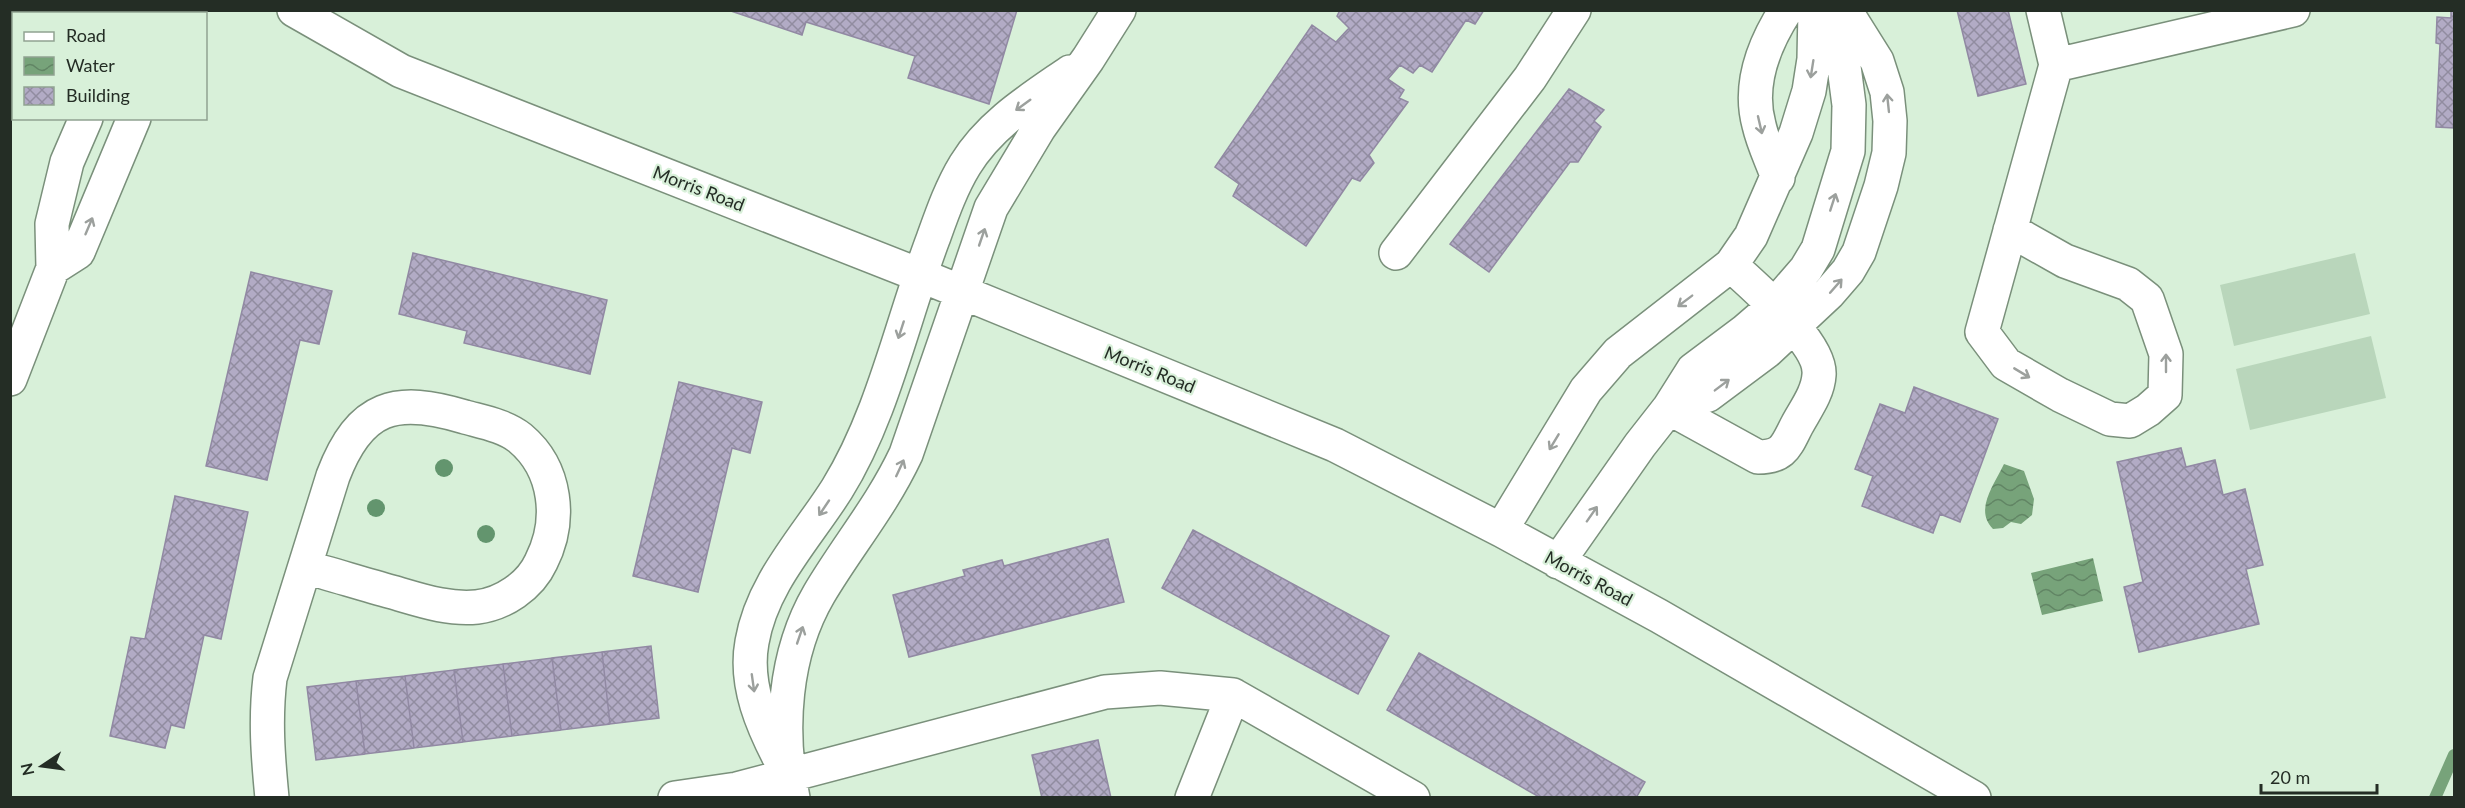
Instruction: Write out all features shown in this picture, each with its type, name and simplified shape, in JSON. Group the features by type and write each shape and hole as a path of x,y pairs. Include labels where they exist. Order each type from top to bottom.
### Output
{"street":[{"name":"Morris Road","path":"294,10 400,71 920,275 1335,445 1501,530 1659,616 1974,798"},
{"path":"791,787 786,715 788,681 793,655 804,623 819,594 878,508 901,465 924,408 991,208 1039,128 1088,59 1119,10"},
{"path":"1396,253 1530,78 1574,10"},
{"path":"1778,178 1758,124 1755,86 1764,54 1786,10"},
{"path":"1501,530 1586,390 1618,353 1731,266 1751,236 1796,133 1809,91 1814,59 1815,10"},
{"path":"1784,317 1818,249 1848,151 1849,105 1843,59 1830,10"},
{"path":"1558,562 1640,445 1669,408 1693,370 1745,331 1784,317 1842,279 1859,252 1881,186 1889,153 1890,121 1887,92 1877,62 1845,10"},
{"path":"2010,230 2065,261 2128,284 2147,299 2166,354 2165,395 2148,410 2130,421 2110,419 2060,395 2006,364 1982,332 2010,230 2056,65 2043,10"},
{"path":"2056,65 2293,10"},
{"path":"791,787 766,733 755,697 750,661 756,621 781,570 838,487 867,431 920,275 951,193 975,150 1005,118 1088,59"},
{"path":"10,379 53,268 52,224 67,162 85,120"},
{"path":"53,268 78,252 131,126 102,120"},
{"path":"1669,408 1758,457 1772,457 1783,451 1817,387 1820,373 1817,357 1784,317 1731,266"},
{"path":"272,798 266,710 270,678 305,567 343,450 363,425 385,411 399,407 419,406 440,409 503,428 519,437 544,469 551,489 554,508 546,554 537,571 520,589 503,599 478,607 450,608 305,567"},
{"path":"675,798 736,789 791,787 1105,692 1160,688 1233,695 1413,798"},
{"path":"1192,798 1233,695"}],"shaded area":[{"path":"2355,253 2370,314 2234,346 2220,285"},
{"path":"2371,336 2386,398 2250,430 2236,369"}],"water":[{"path":"2004,464 2024,471 2034,499 2032,515 2021,524 2011,522 2003,528 1993,529 1985,514 1985,506"},
{"path":"2093,558 2103,601 2042,615 2031,573"}],"building":[{"path":"728,10 1017,10 989,104 908,78 915,56 806,22 802,35"},
{"path":"1340,10 1484,10 1475,24 1466,20 1432,72 1420,65 1413,73 1400,65 1388,79 1404,90 1399,98 1408,102 1369,155 1374,163 1360,181 1352,178 1306,246 1233,196 1239,184 1215,167 1312,25 1336,42 1349,28 1337,16"},
{"path":"1957,10 2008,10 2026,84 1978,96"},
{"path":"2451,10 2454,10 2454,128 2436,127 2440,44 2436,43 2437,17 2451,18"},
{"path":"1569,89 1604,110 1594,121 1601,127 1578,162 1570,162 1489,272 1450,244"},
{"path":"413,253 607,300 590,374 464,343 467,331 399,314"},
{"path":"251,272 332,291 319,344 300,340 267,480 206,466"},
{"path":"679,382 762,402 750,453 732,448 698,592 633,576"},
{"path":"1914,387 1998,419 1960,522 1940,514 1933,533 1862,506 1873,476 1855,469 1880,404 1905,413"},
{"path":"2181,448 2186,467 2215,460 2223,495 2245,489 2263,565 2246,569 2259,624 2139,652 2124,587 2143,582 2117,462"},
{"path":"175,496 248,512 221,639 204,635 184,728 171,725 165,748 110,736 131,637 145,639"},
{"path":"1193,530 1389,636 1358,694 1162,588"},
{"path":"1108,539 1124,602 909,657 893,595 965,576 963,570 1002,560 1004,566"},
{"path":"651,646 659,718 610,724 602,652"},
{"path":"602,652 610,724 561,730 552,658"},
{"path":"1419,653 1645,782 1636,798 1541,798 1387,710"},
{"path":"552,658 561,730 512,736 503,664"},
{"path":"503,664 512,736 463,742 454,670"},
{"path":"454,670 463,742 414,748 405,676"},
{"path":"405,676 414,748 365,754 356,681"},
{"path":"356,681 365,754 316,760 307,687"},
{"path":"1098,740 1111,798 1042,798 1032,755"}],"waterway":[{"path":"2435,798 2454,755"}]}
